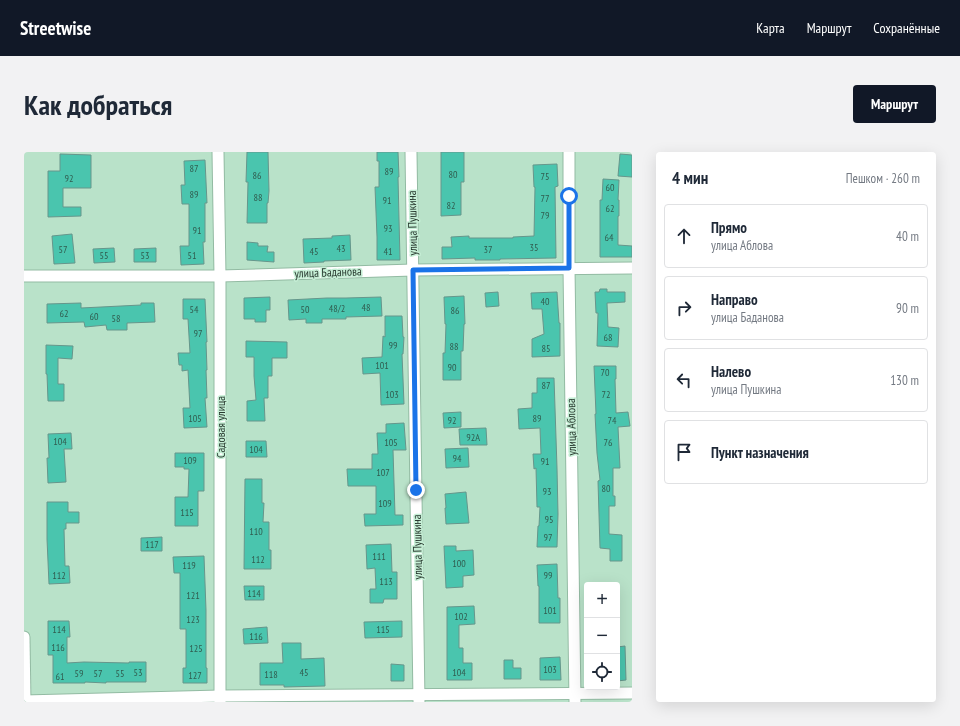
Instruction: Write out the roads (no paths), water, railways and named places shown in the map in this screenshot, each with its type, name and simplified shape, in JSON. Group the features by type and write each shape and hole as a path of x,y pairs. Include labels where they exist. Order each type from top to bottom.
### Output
{"street":[{"name":"Садовая улица","path":"218,152 220,276 220,699"},
{"name":"улица Пушкина","path":"411,152 419,699"},
{"name":"улица Аблова","path":"569,152 569,268 575,698"},
{"name":"улица Баданова","path":"24,276 220,276 413,270 632,268"},
{"path":"24,637 24,701 575,698 632,693"}]}
